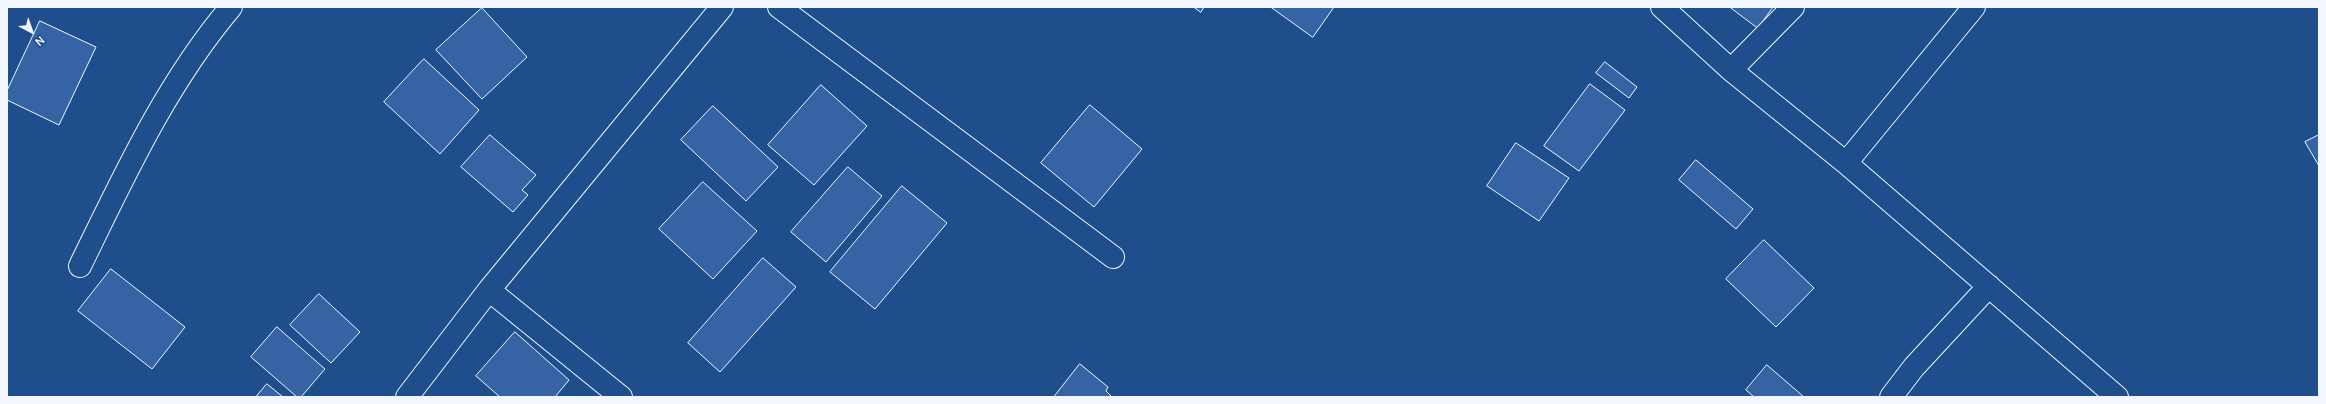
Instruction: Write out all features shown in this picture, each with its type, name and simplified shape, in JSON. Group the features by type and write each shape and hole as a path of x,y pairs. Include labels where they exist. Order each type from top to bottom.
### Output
{"street":[{"path":"80,266 132,158 184,68 231,7"},
{"path":"407,397 489,290 722,7"},
{"path":"778,7 1113,257"},
{"path":"1662,7 1731,70 1846,163 2117,397"},
{"path":"1731,70 1793,7"},
{"path":"1846,163 1974,7"},
{"path":"1891,397 1914,367 1989,286"},
{"path":"489,290 621,397"}],"building":[{"path":"1194,7 1204,7 1201,12"},
{"path":"1271,7 1334,7 1313,37"},
{"path":"1730,7 1773,7 1758,28"},
{"path":"482,8 527,57 482,99 436,50"},
{"path":"40,21 96,47 59,125 7,100 7,91"},
{"path":"424,59 479,110 440,154 384,102"},
{"path":"1605,62 1637,87 1629,98 1596,73"},
{"path":"1590,84 1625,110 1579,171 1544,146"},
{"path":"821,85 867,126 814,185 768,145"},
{"path":"1090,105 1142,149 1094,207 1041,163"},
{"path":"713,106 778,167 746,201 681,140"},
{"path":"490,135 536,175 522,190 528,195 513,212 461,167"},
{"path":"2319,135 2319,166 2305,142"},
{"path":"1516,143 1569,178 1539,221 1487,186"},
{"path":"1696,160 1753,209 1736,229 1679,180"},
{"path":"848,167 882,196 826,262 791,232"},
{"path":"703,182 757,231 713,279 659,229"},
{"path":"902,186 947,223 875,309 830,272"},
{"path":"1764,240 1814,288 1776,327 1726,279"},
{"path":"763,258 796,287 720,372 688,343"},
{"path":"111,269 185,327 152,369 78,311"},
{"path":"319,294 360,332 331,363 290,325"},
{"path":"277,327 325,369 301,397 297,397 251,357"},
{"path":"515,332 569,380 555,397 500,397 476,376"},
{"path":"1080,364 1108,387 1106,391 1112,397 1054,397"},
{"path":"1767,365 1804,397 1754,397 1746,390"},
{"path":"267,384 283,397 256,397"}]}
